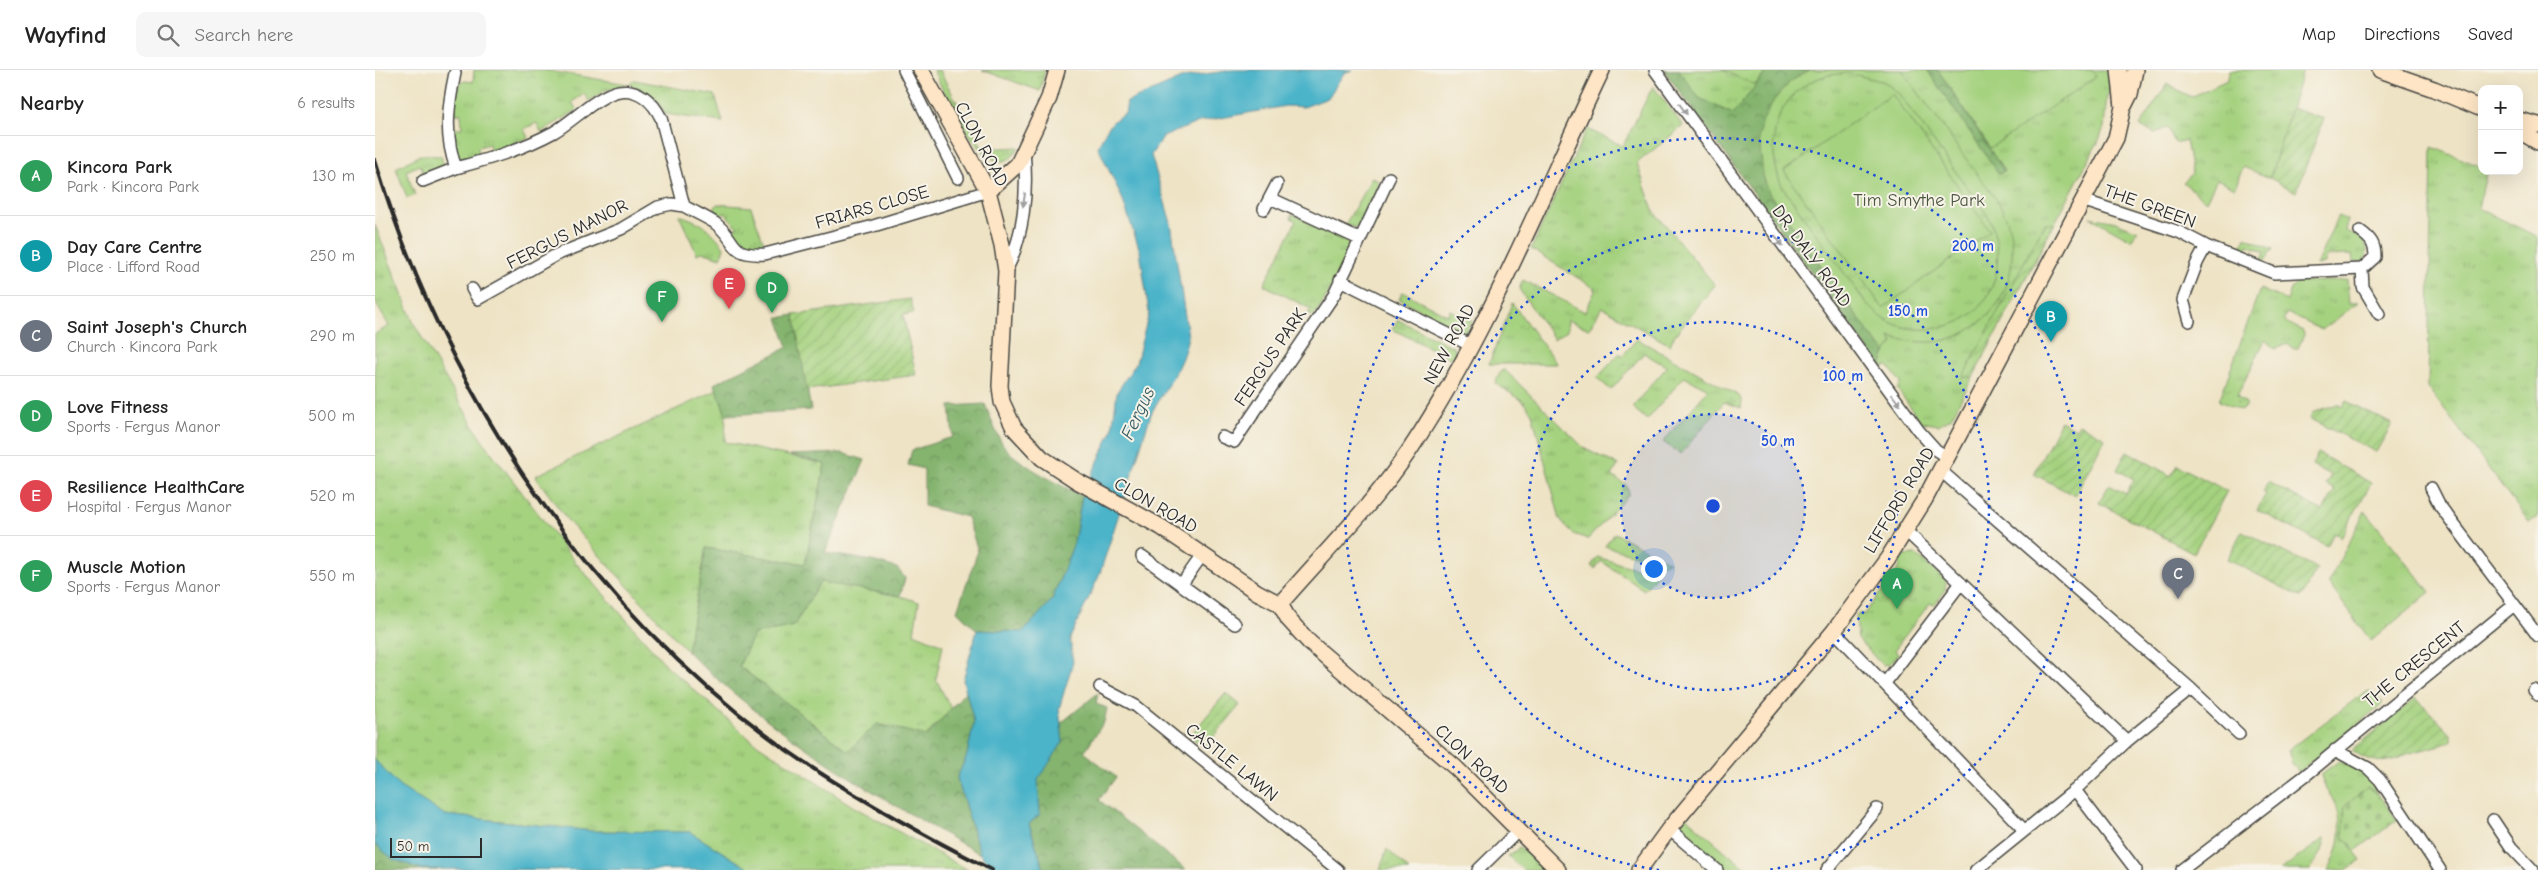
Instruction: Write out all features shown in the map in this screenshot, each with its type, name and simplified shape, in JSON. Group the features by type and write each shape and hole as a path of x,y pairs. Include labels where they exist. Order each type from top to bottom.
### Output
{"main road":[{"name":"CLON ROAD","path":"921,70 988,191 1002,245 1005,271 1000,386 1002,402 1015,428 1032,449 1077,481 1131,510 1203,554 1257,592 1280,604 1289,620 1310,643 1456,768 1558,870"},
{"path":"988,191 1012,170 1025,151 1049,98 1057,70"},
{"name":"NEW ROAD","path":"1280,604 1389,479 1460,368 1504,280 1602,70"},
{"name":"LIFFORD ROAD","path":"1639,870 1669,829 1834,631 1888,558 1905,530 1943,464 2082,200 2117,138 2123,107 2119,70"},
{"name":"LIFFORD ROAD","path":"2123,107 2130,94 2135,70"},
{"path":"2380,70 2434,89 2478,108"},
{"path":"2523,121 2538,125"},
{"path":"2523,133 2538,142"}],"street":[{"path":"904,70 958,178"},
{"name":"DR. DALY ROAD","path":"1655,70 1914,424 1936,450 1943,464 2239,734"},
{"path":"455,73 447,112 451,155 456,168"},
{"path":"423,181 456,168 493,158 553,132 606,96 620,91 633,92 647,99 661,118 684,206"},
{"path":"937,133 952,126"},
{"path":"1005,271 1015,253 1027,182 1025,151"},
{"name":"FERGUS PARK","path":"1222,437 1234,442 1334,295 1389,178"},
{"path":"1264,209 1277,184"},
{"name":"FRIARS CLOSE","path":"684,206 716,224 737,250 749,255 765,254 871,227 988,191"},
{"path":"1270,198 1359,239"},
{"name":"THE GREEN","path":"2082,200 2179,232 2206,246 2274,273 2362,270"},
{"name":"FERGUS MANOR","path":"472,289 478,299 556,255 621,229 658,207 672,204 684,206"},
{"path":"2360,231 2375,246 2375,257 2362,270 2363,287 2379,314"},
{"name":"THE GREEN","path":"2189,321 2183,300 2197,263 2206,246"},
{"path":"1340,280 1471,345"},
{"path":"2431,488 2441,506 2538,636"},
{"path":"1905,530 2127,741"},
{"path":"1181,585 1203,554"},
{"path":"1142,556 1235,624"},
{"path":"1885,683 1961,583"},
{"name":"THE CRESCENT","path":"2182,870 2335,750 2514,605"},
{"path":"1834,631 2024,830"},
{"name":"CASTLE LAWN","path":"1100,687 1136,706 1338,870"},
{"path":"1977,869 2075,790 2127,741 2191,689"},
{"path":"2335,750 2368,768 2380,780 2440,870"},
{"path":"2075,790 2136,870"},
{"path":"1827,870 1877,809"},
{"path":"2493,820 2511,847 2533,870"},
{"path":"1669,829 1717,870"},
{"path":"1478,870 1519,830"}],"green space":[{"path":"474,70 543,70 627,84 606,90 589,101 584,94 572,102 577,110 541,132 537,123 524,129 528,138 491,152 489,144 478,147 479,155 463,160 456,152 453,129 462,128 461,114 453,114 457,86 465,81 473,82"},
{"path":"933,70 939,70 983,149 1019,147 1008,159 996,160 983,151 970,136"},
{"path":"982,70 1045,70 1040,91"},
{"name":"Tim Smythe Park","path":"1664,70 2112,70 2113,91 2107,95 2104,127 2099,140 1951,418 1938,425 1921,422 1897,389 1901,383 1888,366 1881,367"},
{"path":"1664,70 1679,70 1699,98 1733,114 1768,70 1810,70 1791,81 1774,100 1763,175 1769,193 1873,338 1886,352 1881,367"},
{"path":"1722,70 1768,70 1755,85"},
{"path":"1810,70 1902,70 1995,198 2008,222 2012,252 2008,281 1995,308 1974,327 1963,334 1940,341 1916,342 1890,337 1893,344 1886,352 1873,338 1769,193 1763,175 1759,137 1763,120 1774,100 1791,81","holes":["1848,73 1885,82 1899,94 1988,216 1994,234 1997,270 1992,286 1984,301 1973,313 1957,323 1938,328 1917,329 1903,327 1889,322 1876,313 1866,303 1783,188 1777,171 1774,155 1774,138 1777,122 1784,107 1794,94 1808,84 1831,75"]},
{"path":"1927,70 1938,70 2004,171 1999,174"},
{"path":"1938,70 2092,70 2096,77 1990,148"},
{"path":"2230,70 2303,70 2270,178 2243,167 2235,188 2217,179 2206,201 2183,182 2192,174 2186,140 2175,143 2168,127 2155,133 2140,126 2167,84 2191,97 2227,80"},
{"path":"634,80 715,95 723,122 665,114 655,98 629,85"},
{"path":"1653,86 1683,126 1637,163 1653,210 1715,285 1674,336 1670,345 1602,307 1589,329 1568,320 1567,331 1554,339 1519,289 1523,280 1585,312 1596,289 1531,249 1587,129 1623,146"},
{"path":"1892,94 1990,231 1883,308 1784,171"},
{"path":"2291,108 2324,119 2296,192 2270,178"},
{"path":"2432,147 2478,165 2478,175 2486,175 2478,208 2538,237 2538,517 2529,522 2428,388"},
{"path":"420,155 441,156 443,163 440,169 424,174 420,165 406,171 415,195 407,198 396,168"},
{"path":"1372,177 1377,180 1379,188 1362,223 1358,228 1345,225"},
{"path":"717,204 751,207 766,249 750,247 739,240 731,232 737,227 725,213 719,218 711,213"},
{"path":"1292,214 1346,240 1349,244 1349,250 1328,294 1313,317 1308,314 1311,309 1264,285 1296,221 1291,218"},
{"path":"679,215 705,226 714,235 724,247 721,258 702,252 697,254"},
{"path":"2338,216 2347,220 2345,231 2363,240 2367,248 2365,259 2360,263 2353,262 2352,255 2325,256 2325,264 2316,265"},
{"path":"2090,217 2116,222 2138,231 2131,240"},
{"path":"2045,223 2054,224 1973,377 1963,377"},
{"path":"375,225 414,324 481,439 576,563 668,667 751,740 854,807 968,870 751,870 690,832 593,831 445,815 400,787 375,760 375,334 389,326 375,302"},
{"path":"2245,237 2273,249 2264,262 2262,260 2265,252 2248,245 2244,253 2240,252"},
{"path":"2347,280 2349,304 2359,302 2322,330 2287,313 2284,321 2303,331 2304,335 2298,348 2294,349 2287,344 2275,349 2265,340 2237,396 2246,403 2244,408 2241,410 2219,401 2260,289 2287,301 2291,289 2298,282"},
{"path":"1403,292 1447,315 1450,310 1472,321 1466,331 1461,331 1399,299"},
{"path":"910,299 914,313 903,315 916,375 807,390 794,315"},
{"path":"1512,303 1557,364 1489,364"},
{"path":"794,315 811,410 726,415 714,384 788,347 778,318"},
{"path":"1398,320 1453,347 1457,354 1454,360 1392,329"},
{"path":"1637,339 1739,396 1742,401 1741,408 1724,402 1681,454 1663,442 1709,389 1684,377 1647,420 1632,407 1667,367 1644,353 1611,390 1597,378 1620,353 1622,356"},
{"path":"1505,370 1585,449 1618,465 1612,476 1626,485 1629,491 1628,495 1588,539 1573,534 1560,519 1532,413 1523,401 1495,383 1501,371"},
{"path":"717,390 726,415 725,442 825,464 805,564 706,548 687,651 569,522 535,476"},
{"path":"2346,401 2392,424 2376,452 2310,419 2312,413 2337,404 2343,407"},
{"path":"985,404 997,434 1008,451 1027,466 1082,496 1074,543 1052,600 1023,632 977,630 957,611 978,551 967,517 924,506 924,469 908,465 912,450 953,437 950,406"},
{"path":"2061,421 2076,429 2079,424 2105,438 2075,496 2034,474"},
{"path":"2127,451 2171,476 2177,465 2227,491 2194,553 2099,503 2109,485 2126,494 2134,479 2117,470"},
{"path":"842,453 865,460 825,553 872,561 897,568 905,578 900,596 820,582 794,626 754,634 739,666 848,751 877,724 927,736 966,691 974,722 967,755 957,778 980,854 826,762 754,710 687,651 706,548 805,564 825,464 790,455"},
{"path":"2318,453 2371,483 2341,537 2334,533 2327,546 2257,510 2266,494 2263,492 2268,482 2323,511 2335,490 2326,485 2331,475 2312,466"},
{"path":"2365,511 2430,592 2371,641 2328,583"},
{"path":"2242,531 2317,569 2301,597 2227,559"},
{"path":"1615,533 1669,562 1663,564 1605,546"},
{"path":"1916,555 1946,580 1945,591 1935,604 1930,603 1895,649 1898,655 1890,664 1882,665 1858,639 1856,617 1858,614 1864,614 1900,567 1898,562 1903,556"},
{"path":"1597,557 1652,573 1656,576 1644,590 1601,561 1595,569 1591,566"},
{"path":"820,582 900,596 919,602 914,633 943,645 936,679 951,709 926,736 877,724 848,751 739,666 754,634 794,626"},
{"path":"2371,691 2383,703 2299,772 2292,763 2288,750 2365,692"},
{"path":"1098,693 1096,704 1107,708 1104,722 1084,752 1116,777 1099,800 1186,870 1044,870 1029,824 1040,814 1037,780 1063,742 1061,723"},
{"path":"1226,693 1240,705 1205,748 1190,736"},
{"path":"2416,698 2451,734 2451,741 2386,761 2374,761 2352,750"},
{"path":"2339,761 2363,773 2375,787 2378,794 2368,787 2343,836 2361,860 2346,870 2328,870 2339,845 2340,818 2334,802 2324,785 2321,774"},
{"path":"2368,787 2378,794 2397,820 2355,851 2343,836 2345,806"},
{"path":"1686,816 1747,870 1726,870 1687,838 1681,824"},
{"path":"2325,838 2323,848 2310,870 2280,870"},
{"path":"375,844 404,863 438,870 375,870"},
{"path":"1519,848 1534,855 1547,870 1523,870 1508,856"},
{"path":"1387,849 1409,870 1380,870"}],"water":[{"name":"Fergus","path":"1233,70 1352,70 1344,73 1328,98 1304,107 1286,106 1199,122 1163,137 1151,155 1171,223 1188,336 1186,347 1178,367 1151,414 1099,576 1070,638 1073,662 1059,709 1063,742 1038,780 1040,814 1029,824 1044,870 993,870 980,854 957,778 967,755 974,722 963,680 977,630 1023,632 1052,600 1074,543 1082,496 1112,431 1117,392 1136,363 1149,313 1140,251 1122,198 1098,147 1105,132 1112,123 1125,114 1127,102 1184,77"},
{"path":"375,760 400,787 445,815 593,831 690,832 751,870 422,869 394,860 375,844"}],"railway":[{"path":"375,160 406,250 444,337 490,422 542,502 601,578 666,648 737,712 836,783 901,822 992,870"}],"place":[{"name":"Resilience HealthCare","path":"729,309"},
{"name":"Love Fitness","path":"772,313"},
{"name":"Muscle Motion","path":"662,322"},
{"name":"Day Care Centre","path":"2051,342"},
{"name":"Saint Joseph's Church","path":"2178,599"},
{"name":"Kincora Park","path":"1897,609"}]}
